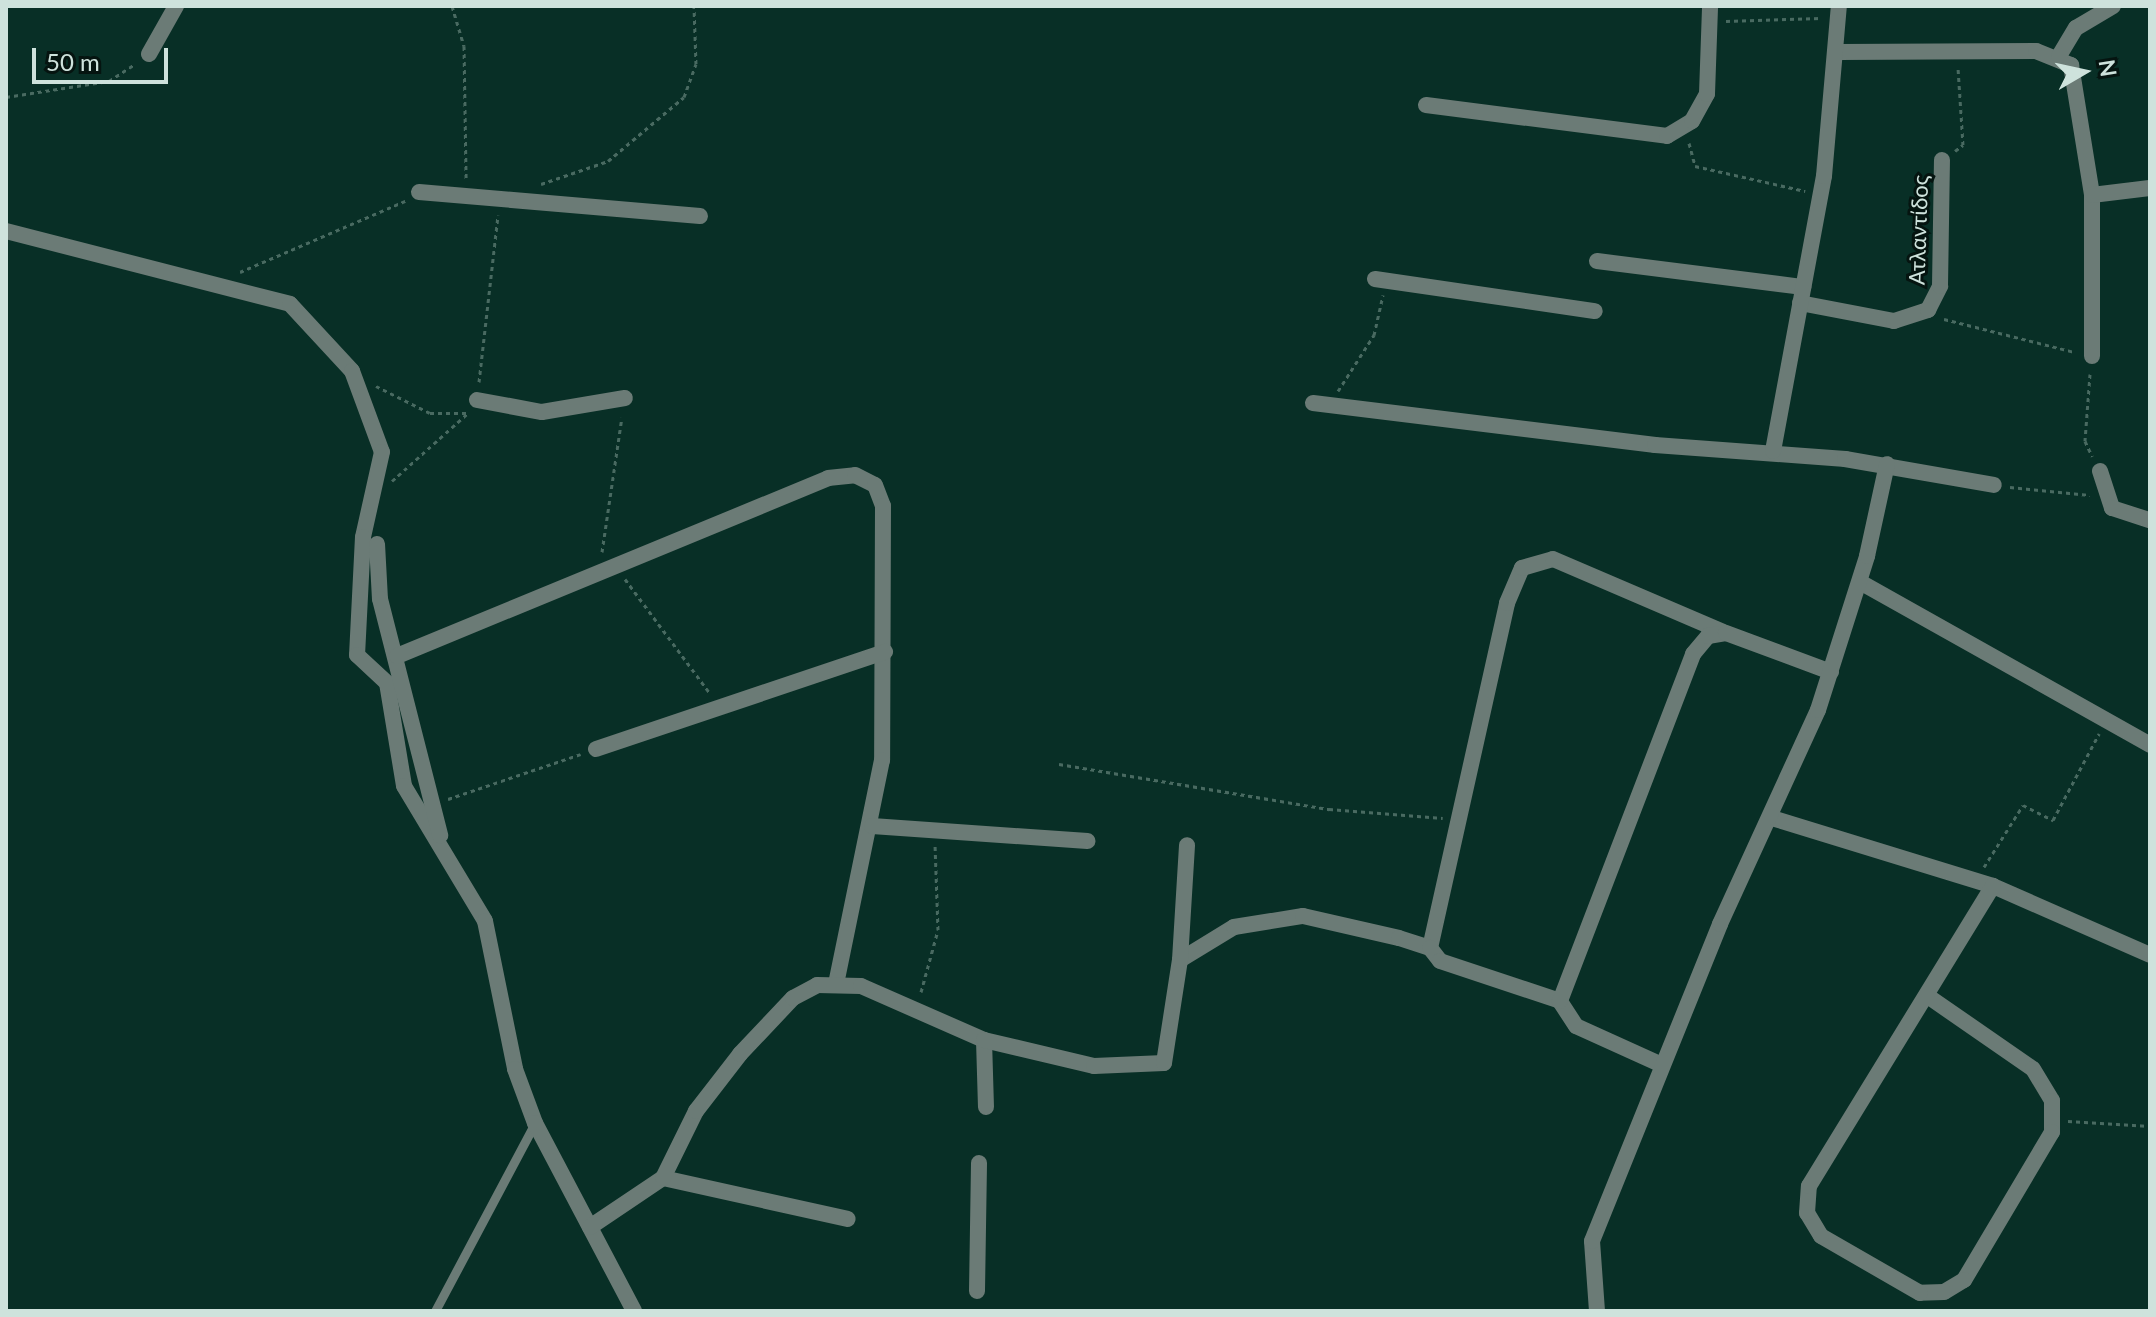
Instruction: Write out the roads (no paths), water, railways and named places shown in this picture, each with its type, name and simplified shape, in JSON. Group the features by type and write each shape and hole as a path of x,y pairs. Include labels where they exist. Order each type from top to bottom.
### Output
{"street":[{"path":"149,54 176,6"},
{"path":"2059,56 2076,28 2113,6"},
{"path":"1773,451 1821,194 1839,52 1839,12"},
{"path":"1426,105 1651,137 1685,128 1707,94 1710,14"},
{"path":"1839,52 1956,51 2059,56"},
{"path":"2059,56 2080,86 2092,195 2092,356"},
{"name":"Ατλαντίδος","path":"1597,261 1801,295 1903,321 1934,302 1942,160"},
{"path":"2092,195 2150,188"},
{"path":"419,192 700,216"},
{"path":"6,231 290,304 352,371 382,452 377,492 363,537 357,655 397,697 434,803 441,837"},
{"path":"1381,280 1595,311"},
{"path":"472,406 542,412 625,398"},
{"path":"1313,403 1655,445 1773,451 1887,464 1994,485"},
{"path":"1597,1311 1592,1241 1662,1065 1772,818 1831,672 1860,582 1887,464"},
{"path":"2100,471 2105,497 2120,513 2150,520"},
{"path":"397,656 598,578 828,478 855,475 875,485 883,506 885,652 872,826 837,980"},
{"path":"377,544 380,599 397,656 404,786 441,837 485,921 515,1069 535,1123 634,1311"},
{"path":"1430,948 1507,603 1522,568 1553,559 1726,633 1831,672"},
{"path":"1860,582 2150,745"},
{"path":"1560,1001 1693,654 1708,636 1726,633"},
{"path":"596,749 885,652"},
{"path":"1772,818 1993,886 2150,955"},
{"path":"872,826 1087,841"},
{"path":"590,1227 663,1178 696,1111 740,1054 793,998 837,980 917,1006 984,1040 1094,1066 1164,1063 1180,960 1187,845"},
{"path":"1929,997 2033,1069 2052,1101 2052,1121 1964,1280 1944,1292 1920,1293 1821,1236 1807,1213 1809,1186 1929,997 1993,886"},
{"path":"1180,960 1234,927 1283,915 1363,926 1430,948 1440,961 1560,1001 1576,1026 1662,1065"},
{"path":"984,1040 986,1107"},
{"path":"977,1291 979,1163"},
{"path":"663,1178 848,1219"}],"lane":[{"path":"435,1311 535,1123"}]}
